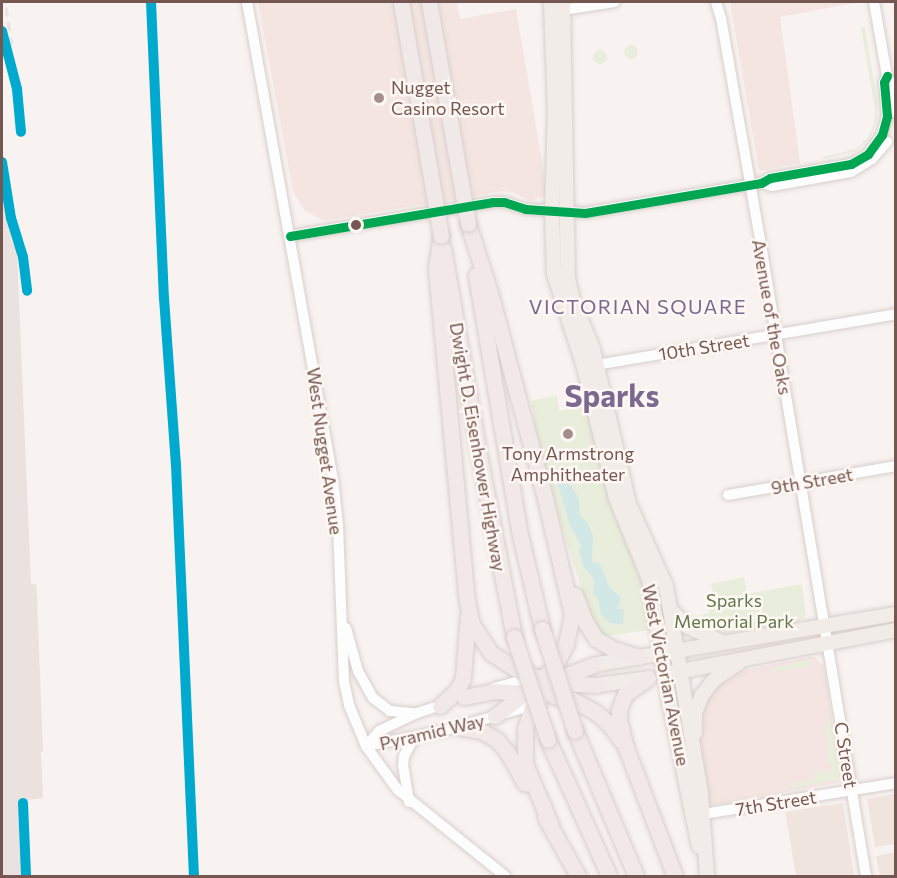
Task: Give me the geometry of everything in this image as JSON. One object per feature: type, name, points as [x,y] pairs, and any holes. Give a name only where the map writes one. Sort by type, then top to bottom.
[{"type":"highway","name":"Dwight D. Eisenhower Highway","points":[[401,2],[484,486],[514,637],[548,740],[609,876]]},
{"type":"highway","name":"Dwight D. Eisenhower Highway","points":[[429,2],[520,535],[542,629],[575,731],[636,876]]},
{"type":"highway","points":[[468,224],[489,289],[572,607],[570,630],[562,653],[540,686],[525,729],[524,756],[551,825]]},
{"type":"highway","points":[[440,706],[458,689],[463,678],[468,612],[436,269],[441,236]]},
{"type":"highway","points":[[562,564],[586,623],[596,639],[613,649],[639,657]]},
{"type":"highway","points":[[468,612],[483,645],[511,668],[540,686],[584,705],[603,717],[626,748]]},
{"type":"highway","points":[[495,716],[540,686],[593,664]]},
{"type":"highway","points":[[648,678],[631,688],[620,703],[619,720],[626,748],[675,876]]},
{"type":"highway","points":[[464,697],[540,686],[597,685]]},
{"type":"highway","points":[[459,726],[481,731],[503,746],[551,825],[578,876]]},
{"type":"main road","name":"West Victorian Avenue","points":[[557,6],[552,210],[557,288],[590,366],[616,498],[649,579],[665,675],[697,815]]},
{"type":"main road","name":"West Victorian Avenue","points":[[557,6],[568,279],[626,494],[640,532],[662,576],[670,608],[698,775],[696,838],[704,856],[707,876]]},
{"type":"main road","points":[[670,608],[688,627],[723,643]]},
{"type":"main road","points":[[597,685],[665,675],[748,657],[896,614]]},
{"type":"main road","points":[[593,664],[723,643],[896,630]]},
{"type":"main road","points":[[698,775],[694,724],[698,704],[715,680],[748,657]]},
{"type":"street","name":"West Nugget Avenue","points":[[247,2],[337,504],[344,681],[349,705],[366,746],[385,775],[409,802],[505,876]]},
{"type":"street","points":[[557,6],[614,2]]},
{"type":"street","name":"Avenue of the Oaks","points":[[716,2],[721,18],[776,335],[825,634]]},
{"type":"street","points":[[290,236],[492,202],[504,202],[516,208],[585,213],[761,183],[770,178],[851,164],[868,154],[878,143],[886,125],[884,82],[887,76],[874,2]]},
{"type":"street","name":"10th Street","points":[[590,366],[896,314]]},
{"type":"street","name":"9th Street","points":[[728,495],[896,466]]},
{"type":"street","points":[[341,604],[352,655],[369,692],[385,709],[400,714],[417,713]]},
{"type":"street","name":"C Street","points":[[825,634],[866,876]]},
{"type":"street","points":[[561,697],[597,685]]},
{"type":"street","name":"Pyramid Way","points":[[366,746],[379,732],[417,713],[464,697]]},
{"type":"street","name":"Pyramid Way","points":[[366,746],[414,738],[495,716]]},
{"type":"street","points":[[409,802],[403,761],[414,738]]},
{"type":"street","name":"7th Street","points":[[697,815],[896,783]]},
{"type":"shaded area","name":"Nugget Casino Resort","points":[[258,2],[457,2],[460,19],[516,9],[547,191],[544,196],[530,201],[515,193],[504,191],[329,220],[323,220],[305,211],[293,192]]},
{"type":"shaded area","points":[[730,2],[860,2],[780,17],[800,163],[759,171]]},
{"type":"shaded area","points":[[2,179],[11,239],[17,250],[31,584],[36,584],[37,597],[43,752],[41,752],[43,798],[20,801],[23,876],[2,876]]},
{"type":"shaded area","points":[[557,481],[571,485],[579,499],[580,516],[588,523],[593,536],[592,561],[600,564],[610,588],[621,597],[618,609],[624,610],[623,625],[610,623],[601,615],[598,599],[593,594],[594,579],[584,568],[579,550],[581,545],[570,526]]},
{"type":"shaded area","points":[[815,657],[824,667],[842,782],[708,806],[702,777],[699,733],[701,709],[713,688],[737,672]]},
{"type":"shaded area","points":[[895,794],[895,844],[875,847],[867,799]]},
{"type":"shaded area","points":[[843,803],[854,876],[796,876],[785,812]]},
{"type":"shaded area","points":[[895,852],[895,876],[880,876],[876,856]]},
{"type":"green space","points":[[861,27],[865,27],[877,101],[877,121],[869,139],[856,151],[824,159],[823,157],[856,149],[868,138],[874,124],[875,109]]},
{"type":"green space","points":[[631,45],[636,47],[638,52],[636,57],[631,59],[626,57],[624,52],[626,47]]},
{"type":"green space","points":[[600,50],[605,52],[607,57],[605,62],[600,64],[595,62],[593,57],[595,52]]},
{"type":"green space","points":[[577,380],[582,380],[615,505],[615,517],[631,547],[630,552],[641,576],[645,579],[651,630],[605,636],[591,619],[541,460],[531,401],[557,395],[559,411],[581,407]]},
{"type":"green space","name":"Sparks Memorial Park","points":[[744,577],[747,594],[802,584],[806,615],[797,622],[739,632],[718,634],[697,628],[695,616],[710,613],[709,604],[715,602],[711,584]]},
{"type":"green space","points":[[806,660],[814,662],[809,667],[770,670]]},
{"type":"green space","points":[[830,718],[840,779],[792,788],[791,783],[815,780],[815,771],[831,772],[832,764],[826,763],[829,753],[825,725]]},
{"type":"railway","points":[[6,7],[12,45]]},
{"type":"railway","points":[[2,31],[17,89],[21,132]]},
{"type":"railway","points":[[2,162],[11,218],[23,257],[27,291]]},
{"type":"railway","points":[[23,803],[26,876]]},
{"type":"transit line","points":[[151,2],[164,298],[176,465],[194,876]]},
{"type":"transit line","points":[[2,31],[17,89],[21,132]]},
{"type":"transit line","points":[[290,236],[493,202],[504,202],[525,209],[585,213],[761,183],[770,178],[851,164],[868,154],[882,135],[887,116],[884,82],[887,76]]},
{"type":"transit line","points":[[2,162],[11,218],[23,257],[27,291]]},
{"type":"transit line","points":[[23,803],[26,876]]},
{"type":"place","name":"Nugget Casino Resort","points":[[379,98]]},
{"type":"place","name":"Tony Armstrong Amphitheater","points":[[568,434]]},
{"type":"district","name":"VICTORIAN SQUARE","points":[[638,306]]},
{"type":"district","name":"Sparks","points":[[612,395]]}]
